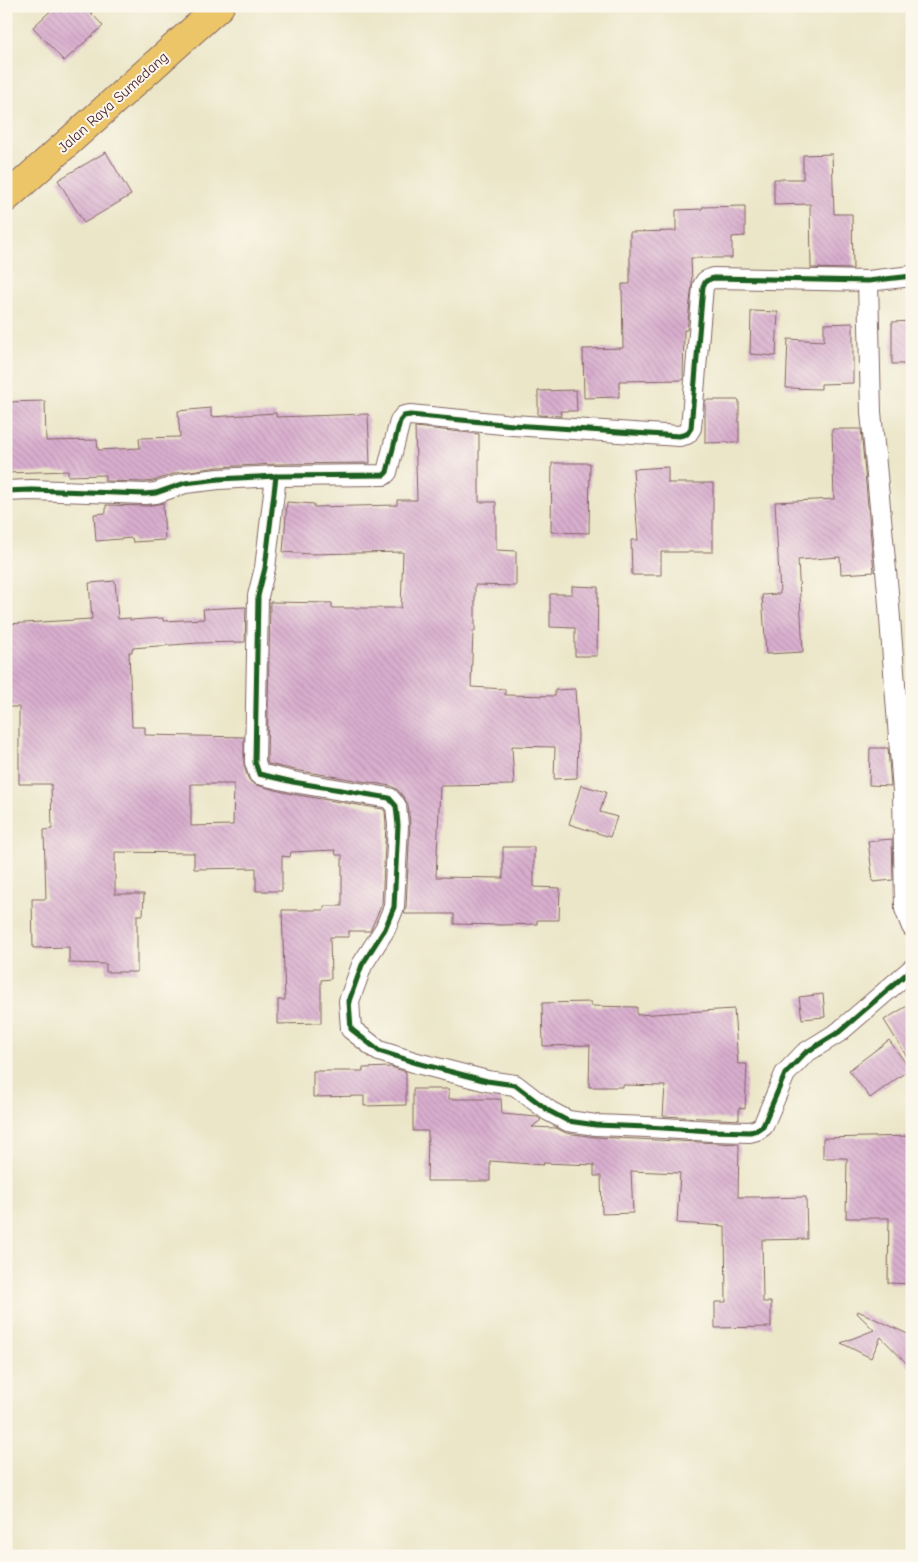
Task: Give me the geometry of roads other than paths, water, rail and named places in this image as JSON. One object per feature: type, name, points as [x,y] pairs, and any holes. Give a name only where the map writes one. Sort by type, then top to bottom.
[{"type":"highway","name":"Jalan Raya Sumedang","points":[[6,198],[220,6]]},
{"type":"street","points":[[6,491],[40,490],[145,494],[156,493],[184,483],[219,479],[276,476],[384,475],[387,472],[400,421],[404,416],[410,415],[513,426],[679,436],[687,434],[691,428],[703,286],[706,281],[713,278],[868,281],[912,276]]},
{"type":"street","points":[[868,281],[871,412],[888,592],[903,791],[905,909],[912,928]]},
{"type":"street","points":[[276,476],[265,568],[258,596],[256,621],[255,762],[259,774],[292,782],[389,798],[396,806],[398,825],[394,907],[385,929],[362,965],[349,1001],[351,1029],[362,1038],[379,1051],[417,1064],[515,1086],[549,1111],[568,1121],[596,1125],[712,1132],[750,1132],[763,1126],[785,1074],[805,1053],[839,1032],[912,969]]}]
